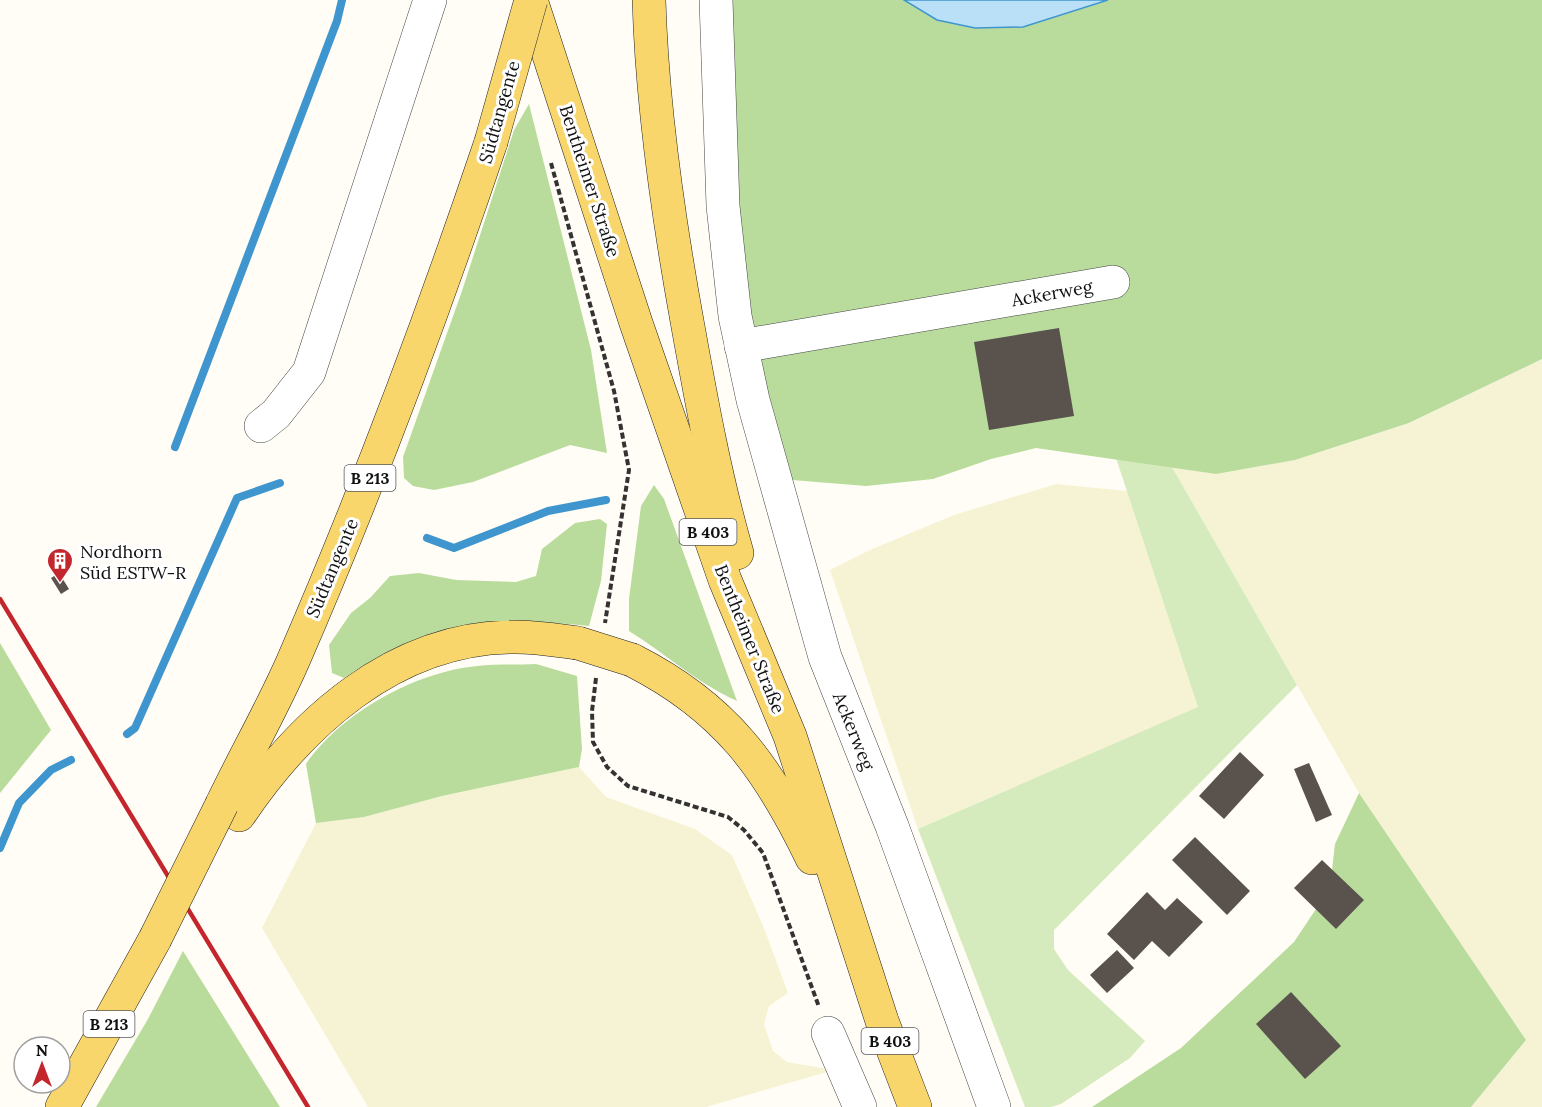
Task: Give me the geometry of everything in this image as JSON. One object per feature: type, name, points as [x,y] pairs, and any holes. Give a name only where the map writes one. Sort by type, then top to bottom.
[{"type":"main road","name":"Südtangente","points":[[231,809],[374,468],[439,297],[492,142],[531,0]]},
{"type":"main road","name":"Bentheimer Straße","points":[[531,0],[636,323],[724,580],[790,736],[882,1021],[915,1107]]},
{"type":"main road","points":[[648,0],[660,134],[673,242],[698,383],[726,512],[790,736]]},
{"type":"main road","points":[[231,809],[262,782],[313,726],[345,696],[386,670],[426,653],[508,637],[578,643],[632,660],[666,677],[719,718],[755,758],[786,804],[868,973]]},
{"type":"main road","name":"B 213","points":[[62,1107],[155,939],[231,809]]},
{"type":"street","points":[[261,426],[276,414],[309,372],[430,0]]},
{"type":"street","name":"Ackerweg","points":[[716,0],[723,206],[735,316],[753,400],[825,657],[892,826],[994,1107]]},
{"type":"street","name":"Ackerweg","points":[[741,346],[1113,282]]},
{"type":"street","points":[[828,1033],[860,1107]]},
{"type":"path","points":[[548,153],[614,392],[629,470],[605,625]]},
{"type":"path","points":[[597,671],[592,711],[593,741],[607,767],[628,786],[728,817],[744,830],[763,853],[828,1033]]},
{"type":"shaded area","points":[[1542,359],[1542,1107],[1471,1107],[1526,1040],[1359,793],[1172,467],[1216,474],[1295,460],[1410,423]]},
{"type":"shaded area","points":[[1056,484],[1127,491],[1199,707],[918,829],[830,570],[870,550],[954,515]]},
{"type":"shaded area","points":[[579,767],[606,797],[695,829],[732,855],[764,928],[788,993],[769,1006],[764,1024],[773,1051],[787,1062],[834,1070],[706,1107],[368,1107],[262,928],[316,823],[364,817],[442,796]]},
{"type":"green space","points":[[728,0],[904,0],[937,20],[1023,27],[1109,0],[1542,0],[1542,359],[1409,423],[1295,460],[1216,474],[1036,448],[991,459],[933,479],[866,486],[792,480],[770,415],[759,364],[744,261]]},
{"type":"green space","points":[[529,104],[591,350],[607,453],[570,445],[473,482],[434,490],[413,486],[404,478],[403,457],[462,291],[514,130]]},
{"type":"green space","points":[[1116,458],[1172,467],[1297,685],[1054,930],[1054,949],[1068,970],[1145,1041],[1130,1058],[1061,1104],[1051,1107],[1025,1107],[918,829],[1198,707]]},
{"type":"green space","points":[[654,485],[664,499],[737,701],[695,677],[629,631],[629,599],[641,506]]},
{"type":"green space","points":[[600,519],[607,524],[601,581],[589,626],[523,623],[492,624],[461,629],[431,636],[402,647],[373,660],[344,678],[332,673],[329,645],[351,613],[370,598],[390,576],[419,573],[456,580],[516,582],[536,576],[542,549],[575,523]]},
{"type":"green space","points":[[0,643],[51,730],[0,793]]},
{"type":"green space","points":[[536,664],[577,676],[582,749],[579,767],[442,796],[364,817],[316,823],[306,764],[321,745],[359,712],[405,686],[453,670],[484,665]]},
{"type":"green space","points":[[1359,793],[1526,1040],[1471,1107],[1092,1107],[1181,1048],[1294,942],[1330,888],[1335,844]]},
{"type":"green space","points":[[183,951],[280,1107],[96,1107],[148,1019]]},
{"type":"water","points":[[904,0],[1108,0],[1023,27],[975,28],[937,20]]},
{"type":"building","points":[[1059,328],[1074,416],[989,430],[974,342]]},
{"type":"building","name":"Nordhorn Süd ESTW-R","points":[[59,573],[69,589],[61,594],[51,578]]},
{"type":"building","points":[[1240,752],[1264,775],[1224,819],[1199,796]]},
{"type":"building","points":[[1309,763],[1332,815],[1316,822],[1294,769]]},
{"type":"building","points":[[1195,837],[1250,891],[1227,915],[1172,860]]},
{"type":"building","points":[[1322,860],[1364,900],[1336,929],[1294,888]]},
{"type":"building","points":[[1147,892],[1165,910],[1177,898],[1203,922],[1169,957],[1152,941],[1134,960],[1107,934]]},
{"type":"building","points":[[1117,950],[1134,968],[1107,993],[1090,975]]},
{"type":"building","points":[[1291,992],[1341,1046],[1305,1079],[1256,1024]]},
{"type":"waterway","points":[[175,447],[337,21],[342,0]]},
{"type":"waterway","points":[[127,734],[135,728],[237,498],[280,483]]},
{"type":"waterway","points":[[427,538],[454,548],[548,511],[606,500]]},
{"type":"waterway","points":[[0,848],[19,803],[51,770],[71,760]]},
{"type":"railway","points":[[0,599],[308,1107]]},
{"type":"place","name":"Nordhorn Süd ESTW-R","points":[[60,584]]}]
